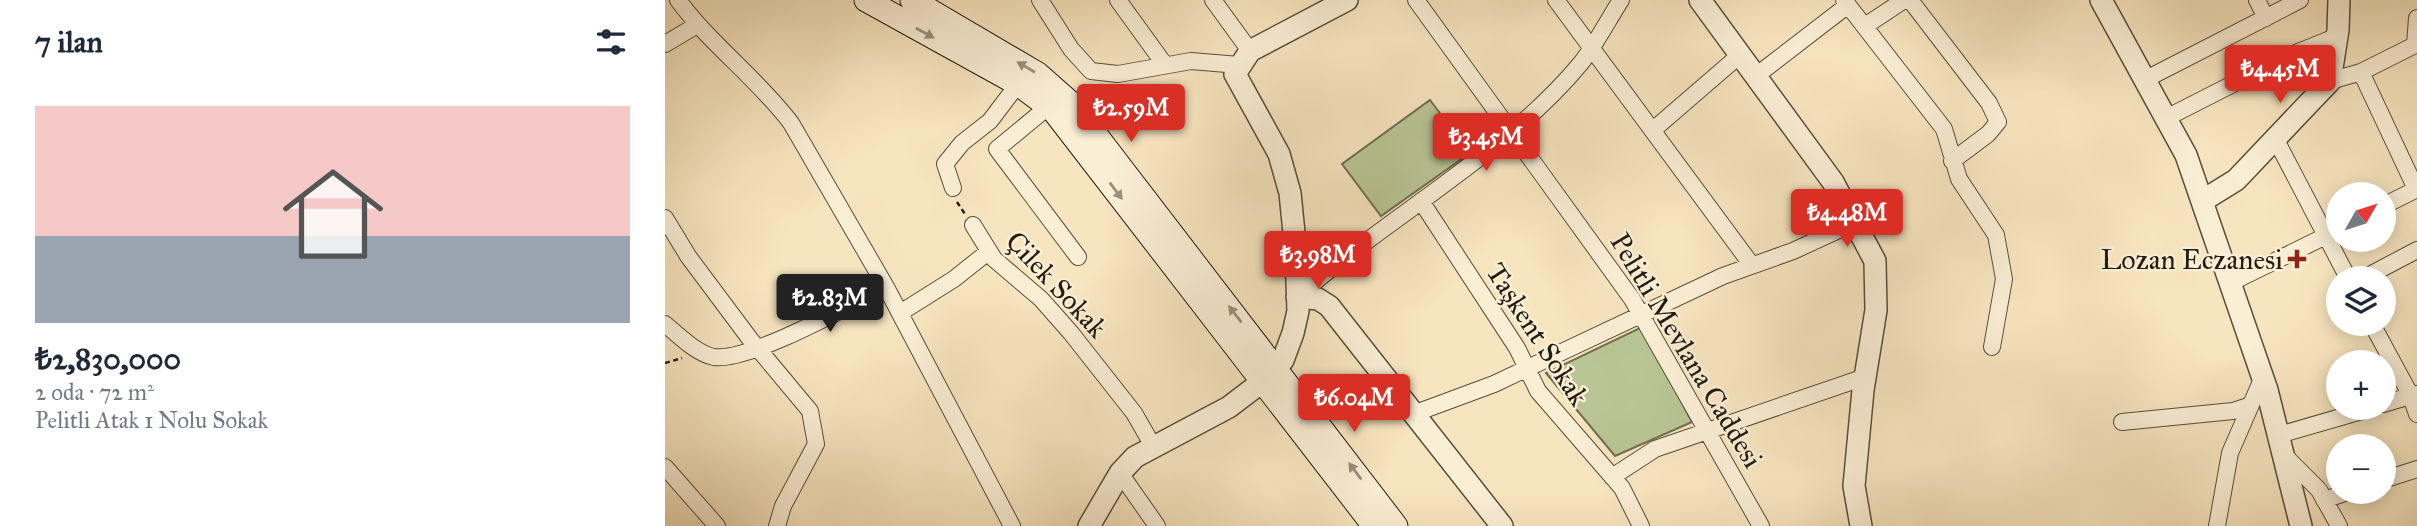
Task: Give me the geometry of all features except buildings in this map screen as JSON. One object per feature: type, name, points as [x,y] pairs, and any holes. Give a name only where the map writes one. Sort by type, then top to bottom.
[{"type":"main road","points":[[866,0],[1018,84],[1049,106],[1396,526]]},
{"type":"main road","points":[[912,0],[1038,74],[1073,105],[1269,375],[1374,526]]},
{"type":"street","points":[[678,0],[697,25],[776,104],[791,123],[886,287],[1012,526]]},
{"type":"street","points":[[1118,0],[1165,65]]},
{"type":"street","points":[[1213,0],[1245,58]]},
{"type":"street","points":[[1049,4],[1071,49],[1091,71],[1118,74],[1191,61],[1245,58],[1347,0]]},
{"type":"street","name":"Pelitli Mevlana Caddesi","points":[[1416,0],[1641,315],[1761,526]]},
{"type":"street","points":[[1556,0],[1751,264]]},
{"type":"street","points":[[1297,297],[1356,247],[1421,201],[1510,130],[1566,79],[1591,47],[1621,0]]},
{"type":"street","points":[[1700,0],[1833,182],[1875,261],[1876,310],[1865,377],[1854,486],[1861,526]]},
{"type":"street","points":[[1865,26],[1907,0],[1989,103],[1997,122],[1988,134],[1952,161]]},
{"type":"street","points":[[2101,0],[2168,117],[2186,155],[2263,377],[2301,526]]},
{"type":"street","points":[[2257,0],[2266,18]]},
{"type":"street","points":[[2146,79],[2300,0]]},
{"type":"street","points":[[2330,81],[2338,36],[2339,0]]},
{"type":"street","points":[[1757,75],[1847,2],[1944,129],[1959,179],[1996,235],[2004,265],[2004,279],[1992,347]]},
{"type":"street","points":[[2202,201],[2236,180],[2330,81],[2361,72],[2416,44],[2417,18]]},
{"type":"street","points":[[665,44],[697,25]]},
{"type":"street","points":[[2168,117],[2286,57],[2338,36]]},
{"type":"street","points":[[1653,130],[1741,54]]},
{"type":"street","points":[[1089,526],[1120,473],[1135,457],[1153,446],[1170,441],[1229,407],[1269,375],[1293,333],[1297,297],[1294,229],[1284,166],[1235,74],[1245,58]]},
{"type":"street","points":[[2361,72],[2416,189],[2396,199]]},
{"type":"street","points":[[953,188],[945,164],[961,143],[989,121],[1018,84]]},
{"type":"street","name":"Çilek Sokak","points":[[1049,106],[996,149],[1079,257]]},
{"type":"street","points":[[2275,138],[2326,223]]},
{"type":"street","name":"Taşkent Sokak","points":[[1421,201],[1517,348],[1538,391],[1612,477],[1641,526]]},
{"type":"street","points":[[665,218],[688,256],[758,349],[810,411],[816,444],[796,479],[777,526]]},
{"type":"street","points":[[1412,414],[1526,368],[1751,264],[1793,251],[1856,222]]},
{"type":"street","name":"Çilek Sokak","points":[[973,225],[988,252],[1041,299],[1071,333],[1134,413],[1153,446]]},
{"type":"street","points":[[2230,283],[2326,236]]},
{"type":"street","points":[[2387,266],[2417,250]]},
{"type":"street","points":[[900,313],[954,279],[988,252]]},
{"type":"street","points":[[665,324],[710,356],[728,357],[758,349],[886,287]]},
{"type":"street","points":[[1297,297],[1318,299],[1329,306],[1501,526]]},
{"type":"street","points":[[2379,336],[2414,395],[2417,414]]},
{"type":"street","points":[[1612,477],[1655,449],[1865,377]]},
{"type":"street","points":[[2217,526],[2230,453],[2248,406],[2263,377]]},
{"type":"street","points":[[2396,400],[2414,395]]},
{"type":"street","points":[[2122,422],[2233,411],[2248,406]]},
{"type":"street","points":[[2281,445],[2342,420]]},
{"type":"street","points":[[2281,445],[2325,500],[2339,526]]},
{"type":"street","points":[[665,467],[717,526]]},
{"type":"street","points":[[2396,476],[2417,469]]},
{"type":"street","points":[[1120,473],[1157,526]]},
{"type":"path","name":"Çilek Sokak","points":[[953,188],[973,225]]},
{"type":"green space","points":[[1430,100],[1470,153],[1381,216],[1342,164]]},
{"type":"green space","points":[[1642,327],[1692,422],[1615,456],[1546,373]]},
{"type":"place","name":"Lozan Eczanesi","points":[[2297,259]]}]
